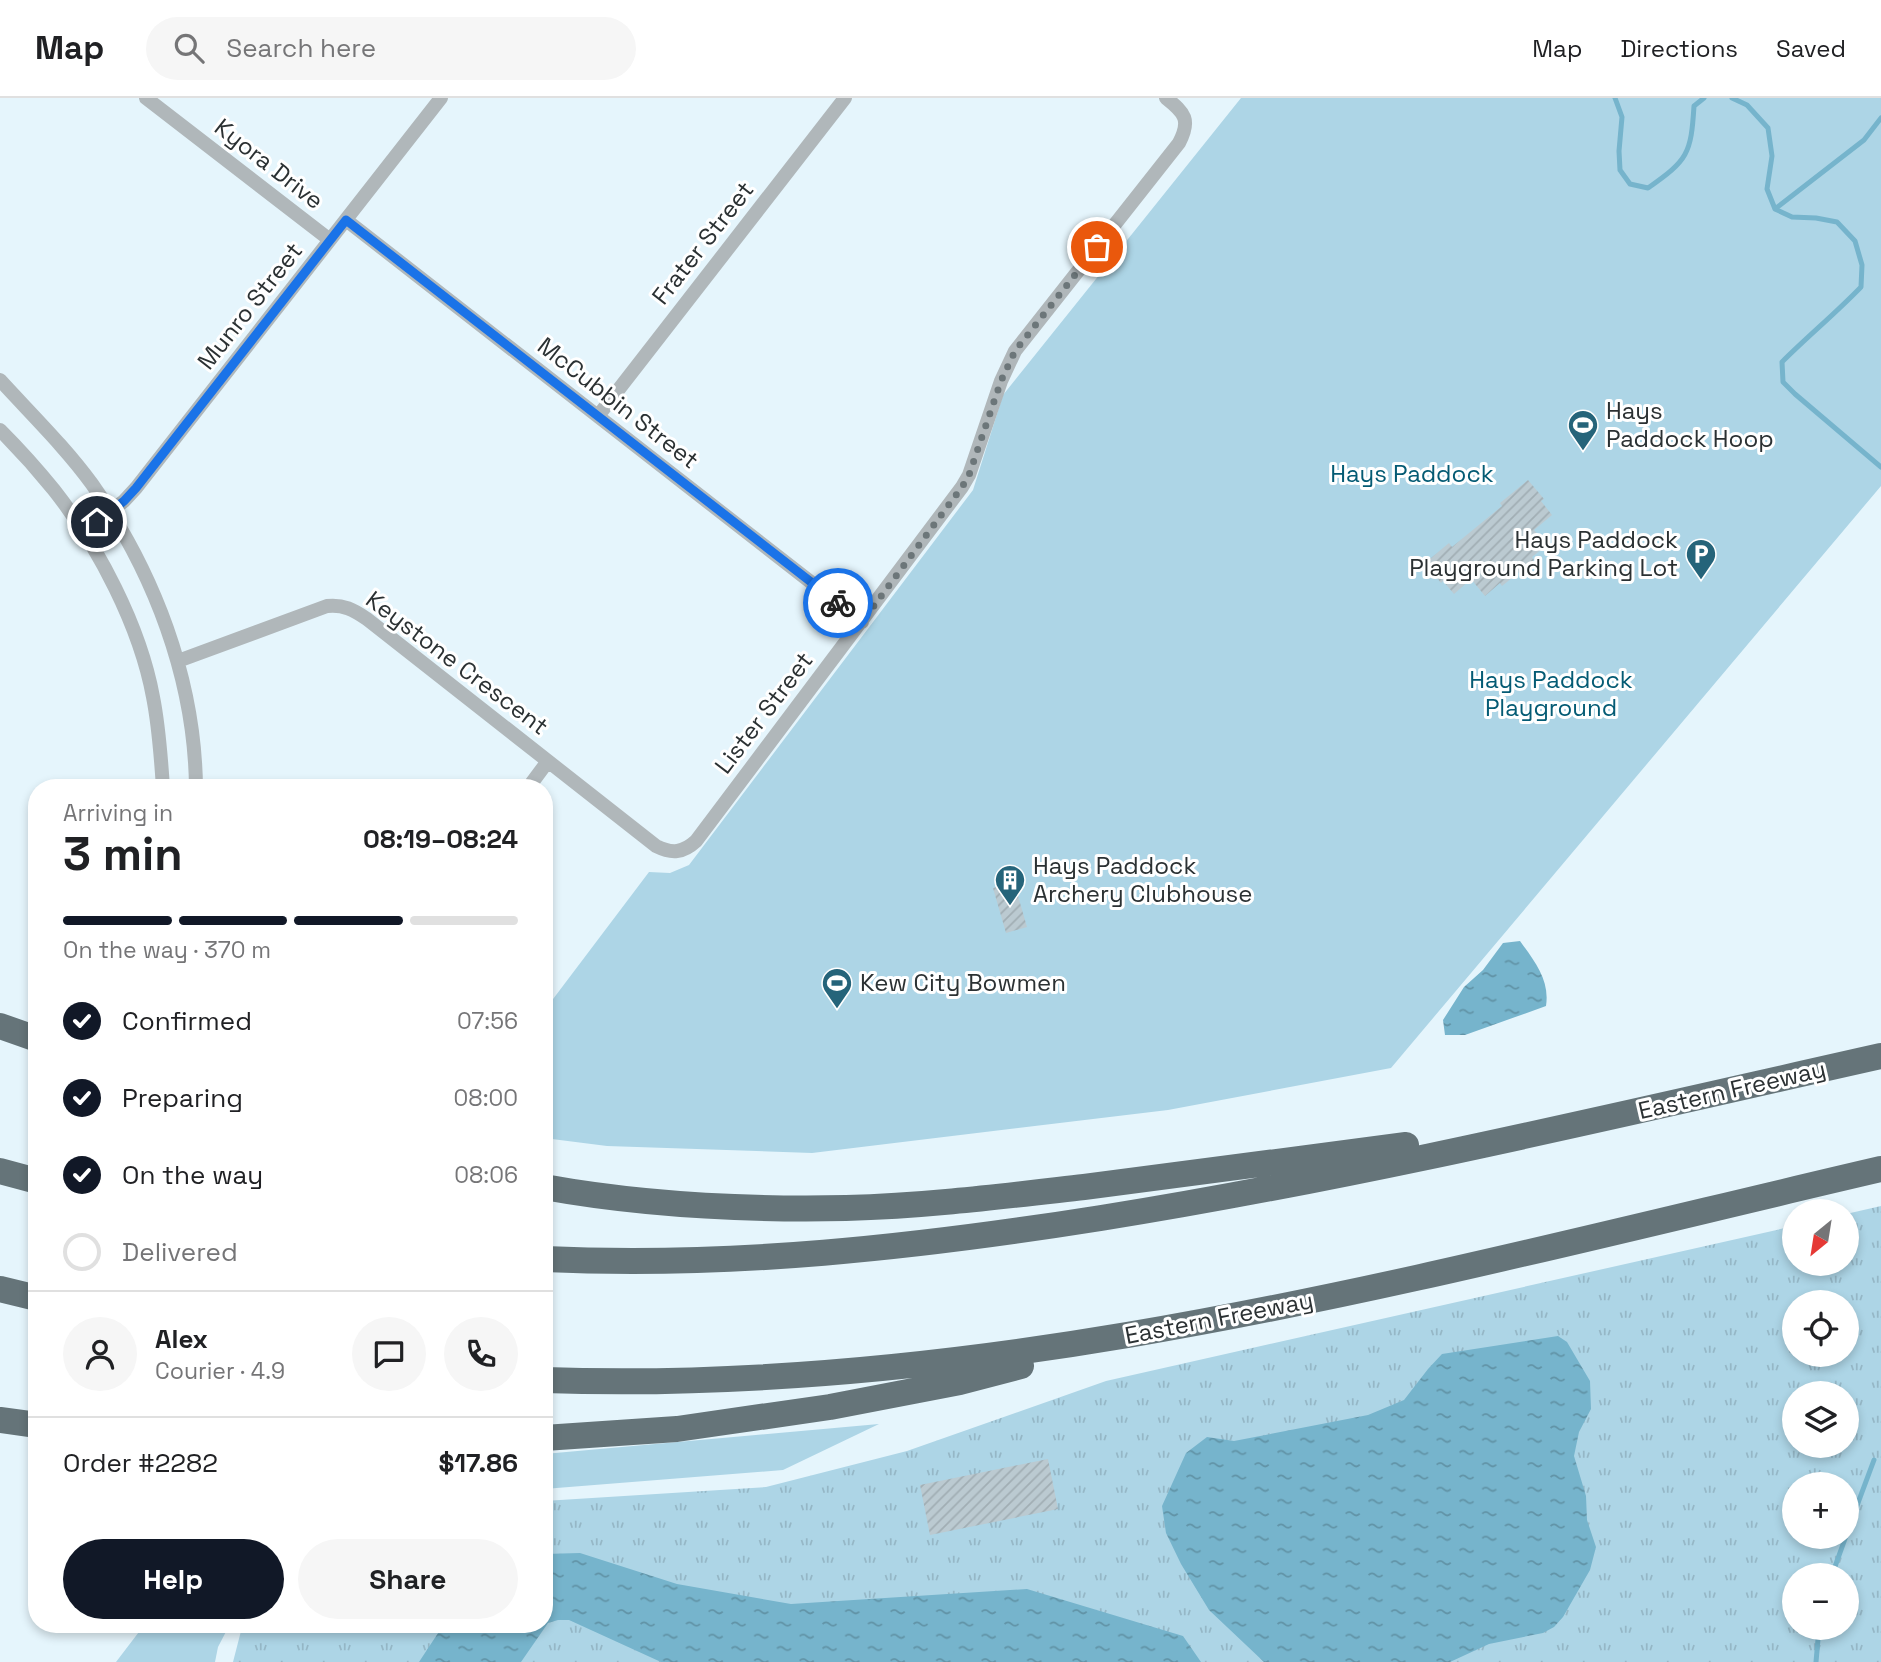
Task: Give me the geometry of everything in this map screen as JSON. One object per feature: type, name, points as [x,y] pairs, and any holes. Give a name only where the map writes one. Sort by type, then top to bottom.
[{"type":"highway","points":[[0,1026],[28,1036]]},
{"type":"highway","name":"Eastern Freeway","points":[[553,1259],[679,1260],[807,1253],[909,1245],[1016,1231],[1255,1192],[1608,1118],[1881,1056]]},
{"type":"highway","points":[[553,1188],[638,1200],[721,1206],[848,1208],[936,1202],[1161,1178],[1608,1118]]},
{"type":"highway","name":"Eastern Freeway","points":[[553,1380],[688,1380],[802,1375],[1036,1350],[1155,1331],[1381,1287],[1881,1170]]},
{"type":"highway","points":[[0,1171],[28,1179]]},
{"type":"highway","points":[[0,1289],[28,1296]]},
{"type":"highway","points":[[553,1437],[677,1429],[830,1407],[960,1382],[1155,1331]]},
{"type":"highway","points":[[0,1420],[28,1424]]},
{"type":"street","name":"Kyora Drive","points":[[146,98],[330,240]]},
{"type":"street","name":"Munro Street","points":[[85,532],[136,488],[441,98]]},
{"type":"street","name":"Frater Street","points":[[598,416],[845,98]]},
{"type":"street","name":"Lister Street","points":[[696,842],[962,487],[969,475],[1001,381],[1015,351],[1179,143],[1185,131],[1184,116],[1178,107],[1166,98]]},
{"type":"street","name":"McCubbin Street","points":[[346,220],[862,622]]},
{"type":"street","points":[[0,380],[92,484],[135,554],[156,598],[178,661],[191,724],[195,779]]},
{"type":"street","points":[[0,430],[39,471],[85,532],[128,617],[144,660],[153,696],[162,779]]},
{"type":"street","name":"Keystone Crescent","points":[[178,661],[327,606],[346,607],[367,620],[656,846],[671,852],[681,852],[696,842]]},
{"type":"street","name":"Keystone Crescent","points":[[535,779],[548,761]]},
{"type":"green space","name":"Hays Paddock","points":[[1241,98],[1881,98],[1881,486],[1391,1068],[1168,1110],[812,1153],[607,1146],[553,1139],[553,999],[649,872],[670,873],[689,865],[973,490],[1003,395]]},
{"type":"green space","points":[[1881,1206],[1881,1662],[233,1662],[240,1633],[553,1633],[553,1500],[766,1487],[907,1451],[1106,1381],[1782,1229],[1782,1276],[1859,1276],[1859,1211]]},
{"type":"green space","points":[[879,1424],[783,1470],[553,1488],[553,1453]]},
{"type":"green space","points":[[138,1633],[225,1633],[218,1647],[215,1662],[116,1662]]},
{"type":"water","points":[[1520,941],[1543,980],[1546,1006],[1465,1035],[1445,1035],[1443,1020],[1464,987],[1483,970],[1503,943]]},
{"type":"water","points":[[1558,1336],[1567,1342],[1590,1381],[1591,1409],[1579,1432],[1574,1456],[1586,1496],[1587,1520],[1596,1547],[1590,1570],[1563,1617],[1554,1627],[1543,1633],[1489,1644],[1450,1662],[1264,1662],[1209,1610],[1166,1533],[1162,1506],[1186,1453],[1207,1437],[1234,1441],[1368,1415],[1404,1400],[1442,1354]]},
{"type":"water","points":[[580,1553],[677,1584],[791,1604],[1027,1589],[1183,1636],[1201,1662],[661,1662],[569,1620],[553,1622],[553,1554]]},
{"type":"water","points":[[438,1633],[541,1633],[521,1662],[419,1662]]},
{"type":"building","points":[[1528,480],[1544,499],[1541,501],[1552,515],[1534,530],[1547,545],[1532,557],[1534,560],[1485,596],[1471,579],[1454,594],[1425,563],[1449,543],[1452,547],[1502,506],[1500,503]]},
{"type":"building","name":"Hays Paddock Archery Clubhouse","points":[[1014,882],[1027,927],[1006,933],[993,888]]},
{"type":"building","points":[[1048,1459],[1058,1509],[930,1535],[920,1485]]},
{"type":"waterway","points":[[1615,98],[1622,117],[1620,170],[1630,184],[1648,188],[1672,170],[1685,154],[1689,146],[1694,106],[1704,98]]},
{"type":"waterway","points":[[1732,98],[1747,105],[1768,128],[1772,156],[1767,189],[1775,209],[1792,217],[1837,222],[1855,241],[1862,265],[1861,287],[1782,362],[1783,382],[1881,467]]},
{"type":"waterway","points":[[1775,209],[1864,140],[1881,118]]},
{"type":"waterway","points":[[1859,1500],[1874,1460]]},
{"type":"waterway","points":[[1836,1563],[1841,1549]]},
{"type":"waterway","points":[[1816,1662],[1818,1640]]},
{"type":"way so far","points":[[838,603],[862,622],[953,502],[969,475],[1001,381],[1015,351],[1097,247]]},
{"type":"place","name":"Hays Paddock Hoop","points":[[1583,452]]},
{"type":"place","name":"Hays Paddock Playground Parking Lot","points":[[1701,581]]},
{"type":"place","name":"Hays Paddock Archery Clubhouse","points":[[1010,907]]},
{"type":"place","name":"Kew City Bowmen","points":[[837,1010]]},
{"type":"route","points":[[97,522],[136,488],[346,220],[838,603]]},
{"type":"park label","name":"Hays Paddock Playground","points":[[1551,694]]}]
